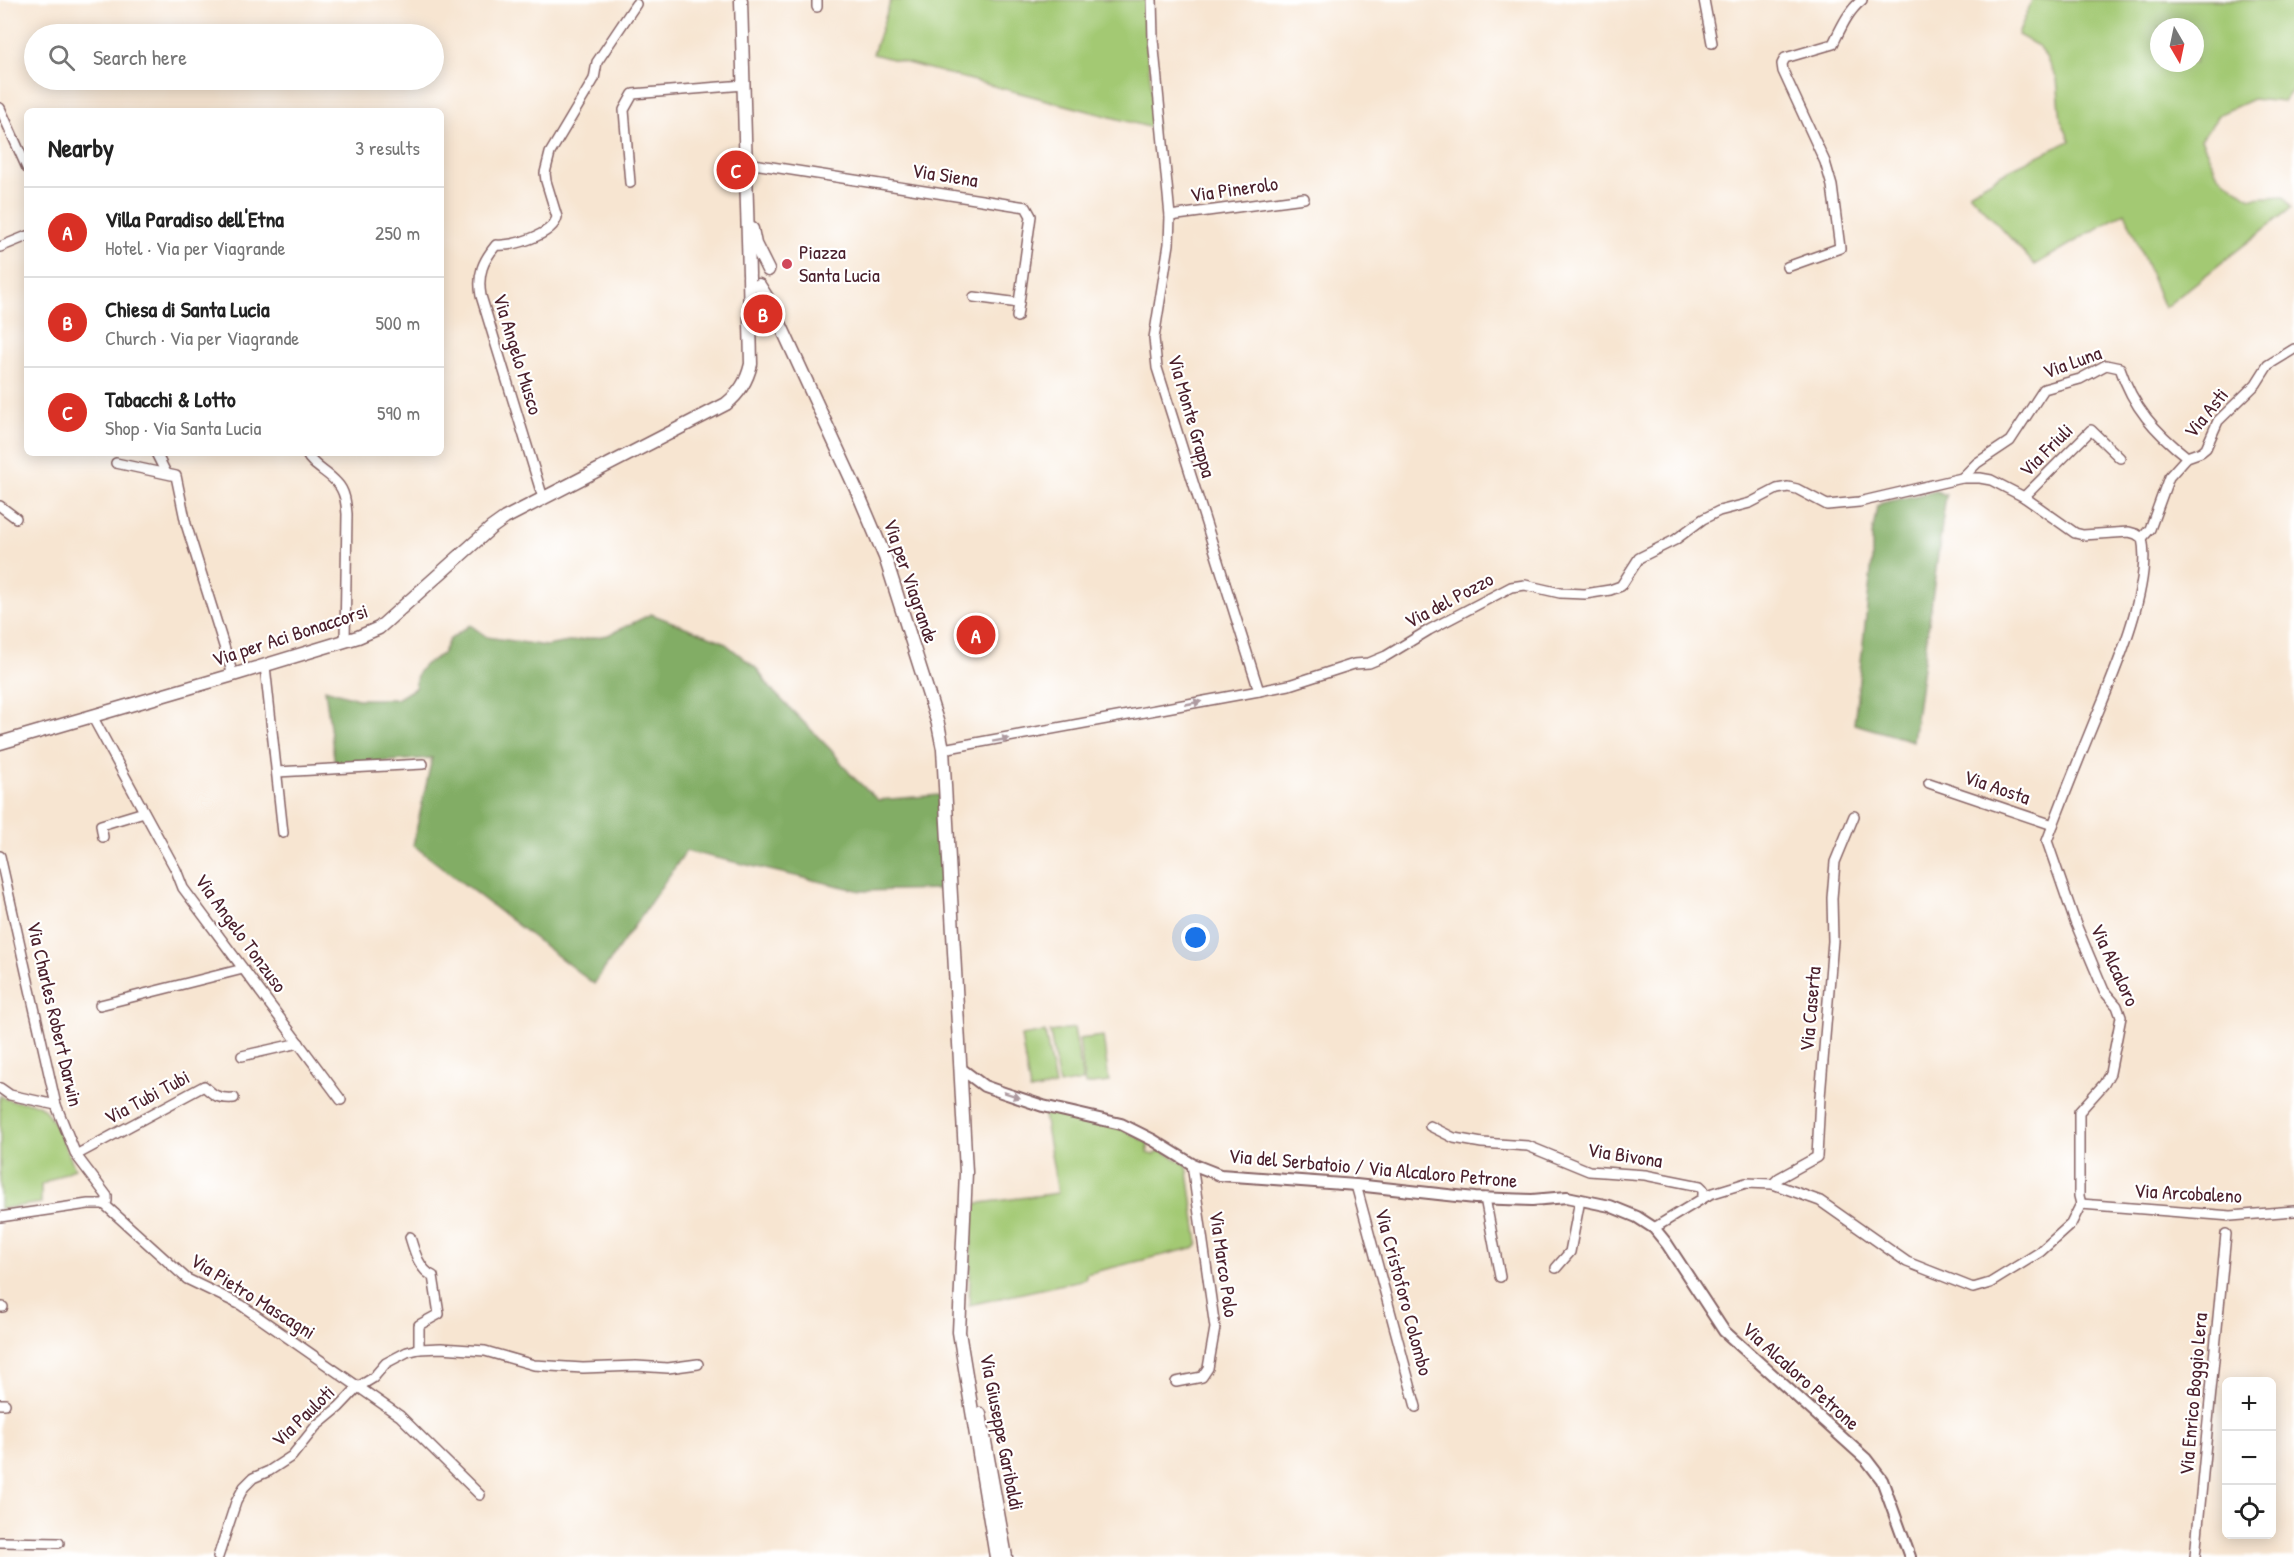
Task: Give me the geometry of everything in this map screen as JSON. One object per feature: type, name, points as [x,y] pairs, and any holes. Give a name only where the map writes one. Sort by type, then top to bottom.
[{"type":"main road","points":[[741,0],[747,207],[758,278]]},
{"type":"main road","name":"Via per Viagrande","points":[[747,207],[756,244],[758,278],[885,557],[938,724],[944,749],[960,1068]]},
{"type":"main road","name":"Via per Aci Bonaccorsi","points":[[0,742],[265,666],[379,628],[505,518],[726,404],[738,394],[748,376],[751,364],[750,308],[758,278]]},
{"type":"main road","name":"Via Giuseppe Garibaldi","points":[[960,1068],[966,1172],[959,1332],[996,1557]]},
{"type":"main road","name":"Via Giuseppe Garibaldi","points":[[959,1314],[1006,1557]]},
{"type":"street","name":"Via Monte Grappa","points":[[1152,0],[1152,39],[1170,216],[1169,244],[1154,338],[1157,368],[1259,691]]},
{"type":"street","points":[[1704,0],[1712,43]]},
{"type":"street","points":[[1787,267],[1840,248],[1835,202],[1825,162],[1783,71],[1782,63],[1785,58],[1833,44],[1843,23],[1862,0]]},
{"type":"street","name":"Via Angelo Musco","points":[[543,498],[481,296],[480,272],[484,259],[496,245],[519,243],[551,228],[556,222],[557,217],[545,173],[550,153],[594,79],[597,62],[636,4]]},
{"type":"street","points":[[630,183],[624,110],[633,94],[744,85]]},
{"type":"street","points":[[0,108],[24,161]]},
{"type":"street","name":"Via Siena","points":[[747,163],[1026,207],[1031,216],[1017,317]]},
{"type":"street","name":"Via Pinerolo","points":[[1170,216],[1304,198]]},
{"type":"street","points":[[0,247],[24,237]]},
{"type":"street","points":[[974,297],[1019,303]]},
{"type":"street","name":"Via Asti","points":[[2142,538],[2150,529],[2169,477],[2187,458],[2206,448],[2218,422],[2256,384],[2268,365],[2294,349]]},
{"type":"street","name":"Via Luna","points":[[1962,478],[1977,463],[2010,441],[2044,389],[2080,379],[2106,366],[2120,368],[2136,405],[2149,424],[2187,458]]},
{"type":"street","name":"Via Friuli","points":[[2024,497],[2091,430],[2120,458]]},
{"type":"street","points":[[158,456],[166,473]]},
{"type":"street","points":[[308,456],[310,461],[337,483],[345,500],[347,514],[345,641]]},
{"type":"street","points":[[116,463],[176,476],[186,524],[233,675]]},
{"type":"street","name":"Via del Pozzo","points":[[944,749],[1289,685],[1354,664],[1369,663],[1511,588],[1525,585],[1585,594],[1610,590],[1621,586],[1639,558],[1675,540],[1710,515],[1750,503],[1777,489],[1788,487],[1797,489],[1827,505],[1859,502],[1962,478],[1980,478],[1991,480],[2024,497],[2075,533],[2083,535],[2129,532],[2142,538]]},
{"type":"street","points":[[0,506],[16,518]]},
{"type":"street","name":"Via Alcaloro","points":[[2081,1204],[2079,1112],[2104,1084],[2110,1073],[2121,1017],[2117,1006],[2104,991],[2075,922],[2047,840],[2117,669],[2141,583],[2144,548],[2142,538]]},
{"type":"street","points":[[265,666],[283,833]]},
{"type":"street","name":"Via Angelo Tonzuso","points":[[92,716],[176,870],[183,888],[341,1100]]},
{"type":"street","points":[[276,772],[423,764]]},
{"type":"street","name":"Via Aosta","points":[[1929,783],[2053,825]]},
{"type":"street","points":[[103,837],[100,825],[144,812]]},
{"type":"street","name":"Via Caserta","points":[[1773,1184],[1779,1178],[1817,1156],[1833,941],[1832,898],[1835,862],[1854,816]]},
{"type":"street","name":"Via Charles Robert Darwin","points":[[0,856],[56,1105],[76,1155],[107,1196],[104,1204]]},
{"type":"street","points":[[100,1005],[243,969]]},
{"type":"street","points":[[242,1056],[299,1043]]},
{"type":"street","name":"Via del Serbatoio / Via Alcaloro Petrone","points":[[960,1068],[984,1086],[1004,1093],[1043,1106],[1121,1124],[1192,1164],[1221,1175],[1485,1198],[1532,1200],[1567,1197],[1610,1206],[1637,1217],[1654,1228]]},
{"type":"street","name":"Via Tubi Tubi","points":[[76,1155],[204,1086],[221,1099],[234,1098]]},
{"type":"street","points":[[0,1088],[9,1095],[56,1105]]},
{"type":"street","name":"Via Bivona","points":[[1430,1126],[1454,1138],[1482,1143],[1528,1146],[1589,1171],[1645,1175],[1700,1186],[1703,1189],[1703,1197]]},
{"type":"street","name":"Via Marco Polo","points":[[1176,1382],[1202,1377],[1208,1368],[1215,1328],[1192,1164]]},
{"type":"street","points":[[1654,1228],[1703,1197],[1732,1186],[1746,1183],[1773,1184],[1821,1201],[1907,1262],[1973,1288],[1980,1287],[2040,1252],[2071,1224],[2081,1204]]},
{"type":"street","name":"Via Cristoforo Colombo","points":[[1356,1185],[1416,1407]]},
{"type":"street","points":[[1485,1198],[1500,1277]]},
{"type":"street","points":[[1556,1268],[1570,1252],[1580,1200]]},
{"type":"street","points":[[0,1217],[104,1204]]},
{"type":"street","name":"Via Pietro Mascagni","points":[[104,1204],[187,1279],[241,1305],[400,1416],[480,1495]]},
{"type":"street","name":"Via Arcobaleno","points":[[2081,1204],[2231,1216],[2294,1211]]},
{"type":"street","name":"Via Alcaloro Petrone","points":[[1654,1228],[1724,1331],[1866,1459],[1882,1480],[1910,1557]]},
{"type":"street","name":"Via Enrico Boggio Lera","points":[[2195,1557],[2226,1234]]},
{"type":"street","points":[[410,1237],[419,1259],[428,1274],[433,1276],[439,1314],[419,1325],[419,1348],[484,1351],[547,1367],[668,1368],[698,1364]]},
{"type":"street","name":"Via Pauloti","points":[[218,1557],[236,1502],[244,1486],[253,1478],[292,1456],[316,1426],[386,1363],[419,1348]]},
{"type":"street","points":[[0,1542],[59,1543]]},
{"type":"green space","points":[[891,0],[1146,0],[1146,39],[1156,129],[873,54]]},
{"type":"green space","points":[[2032,0],[2294,0],[2294,88],[2283,102],[2253,99],[2220,114],[2201,139],[2218,175],[2250,198],[2284,196],[2291,208],[2164,308],[2125,212],[2035,265],[1969,193],[2009,170],[2070,141],[2061,120],[2057,79],[2040,47],[2018,35]]},
{"type":"green space","points":[[1936,491],[1946,495],[1913,741],[1854,724],[1872,562],[1872,535],[1877,506]]},
{"type":"green space","points":[[651,614],[722,641],[756,668],[771,689],[832,751],[852,776],[878,800],[939,795],[941,889],[861,891],[686,851],[594,984],[413,845],[432,758],[335,765],[325,689],[358,699],[397,699],[415,688],[417,674],[424,665],[442,654],[449,640],[470,625],[487,637],[546,646],[608,635]]},
{"type":"green space","points":[[1074,1028],[1083,1081],[1059,1085],[1050,1032]]},
{"type":"green space","points":[[1045,1032],[1055,1086],[1030,1091],[1021,1036]]},
{"type":"green space","points":[[1103,1036],[1109,1082],[1085,1085],[1079,1039]]},
{"type":"green space","points":[[0,1095],[9,1100],[36,1104],[42,1108],[54,1123],[75,1168],[41,1185],[41,1203],[0,1209]]},
{"type":"green space","points":[[1043,1110],[1119,1127],[1148,1143],[1148,1153],[1153,1155],[1161,1150],[1187,1165],[1198,1243],[1196,1247],[1086,1274],[1086,1279],[969,1305],[973,1204],[1058,1193]]},
{"type":"place","name":"Tabacchi & Lotto","points":[[736,170]]},
{"type":"place","name":"Piazza Santa Lucia","points":[[787,264]]},
{"type":"place","name":"Chiesa di Santa Lucia","points":[[763,314]]},
{"type":"place","name":"Villa Paradiso dell'Etna","points":[[976,635]]}]
